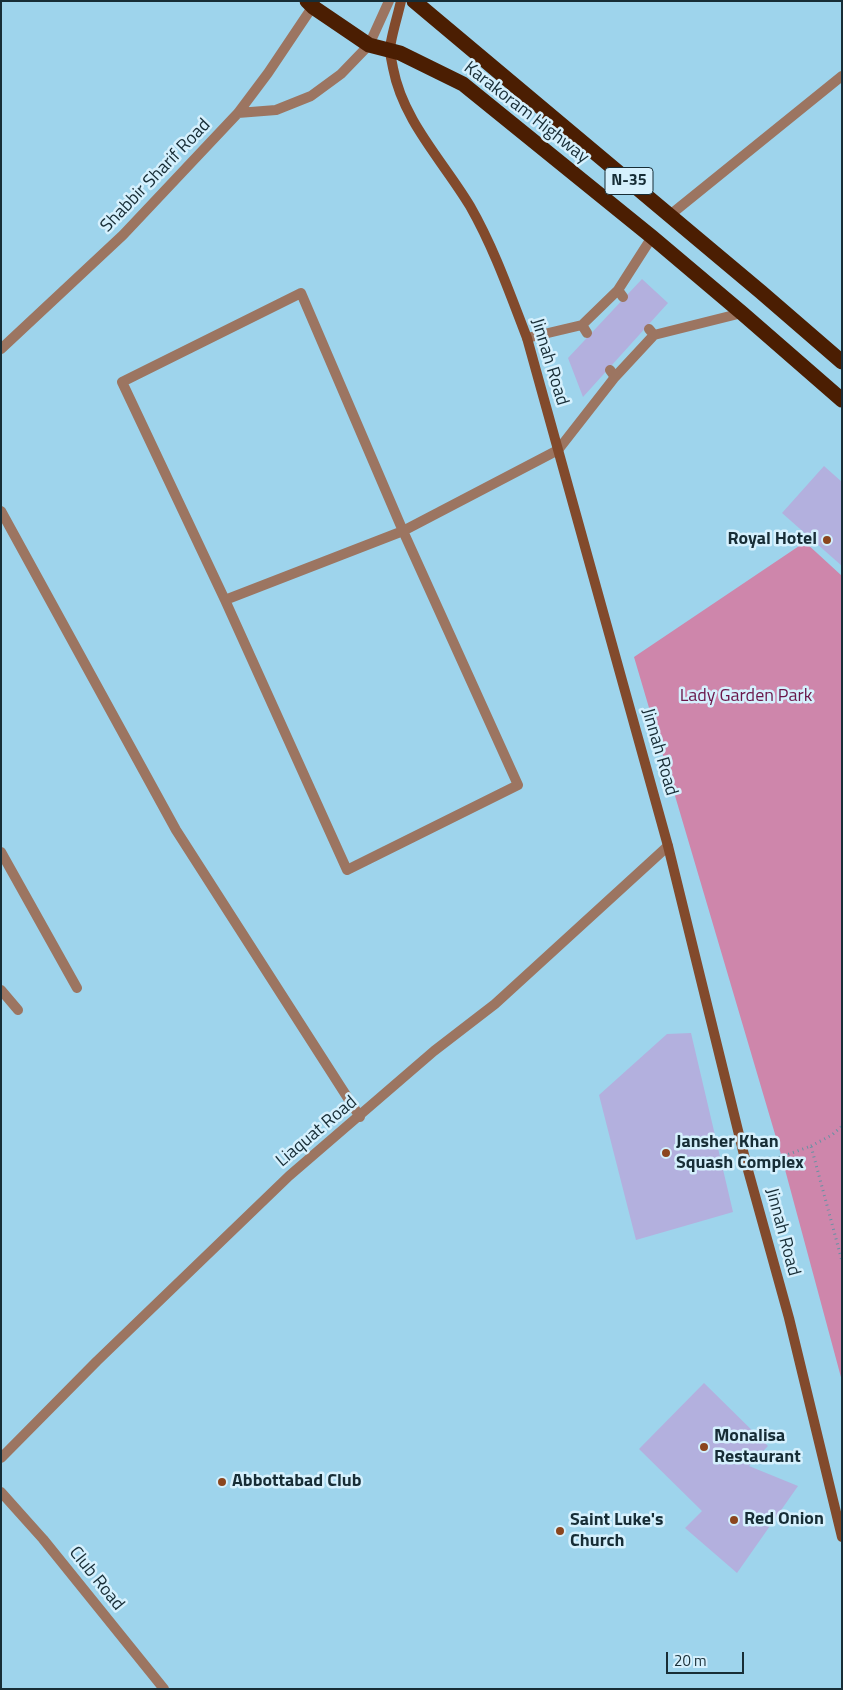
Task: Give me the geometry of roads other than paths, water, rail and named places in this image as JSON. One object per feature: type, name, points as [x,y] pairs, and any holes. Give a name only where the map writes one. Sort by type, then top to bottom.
[{"type":"highway","name":"Karakoram Highway","points":[[414,1],[842,362]]},
{"type":"highway","name":"Karakoram Highway","points":[[312,3],[369,45],[390,49],[463,84],[652,237],[842,400]]},
{"type":"main road","name":"Jinnah Road","points":[[401,1],[390,49],[395,80],[416,128],[470,206],[486,236],[527,338],[668,846],[746,1163],[789,1318],[842,1537]]},
{"type":"street","points":[[238,114],[276,110],[311,96],[341,74],[369,45],[389,1]]},
{"type":"street","name":"Shabbir Sharif Road","points":[[1,349],[123,235],[238,114],[268,73],[312,3]]},
{"type":"street","points":[[670,215],[842,76]]},
{"type":"street","points":[[527,338],[584,329],[620,293],[652,237]]},
{"type":"street","points":[[301,293],[403,531],[518,785],[347,870],[225,600],[122,382],[301,293]]},
{"type":"street","points":[[225,600],[403,531],[558,450],[612,373],[652,332],[742,313]]},
{"type":"street","points":[[1,511],[176,830],[360,1117]]},
{"type":"street","name":"Liaquat Road","points":[[1,1458],[97,1361],[290,1176],[434,1051],[495,1004],[668,846]]},
{"type":"street","points":[[1,852],[77,988]]},
{"type":"street","points":[[1,990],[18,1010]]},
{"type":"street","name":"Club Road","points":[[1,1492],[44,1540],[164,1689]]},
{"type":"place","name":"Royal Hotel","points":[[827,540]]},
{"type":"place","name":"Jansher Khan Squash Complex","points":[[666,1153]]},
{"type":"place","name":"Monalisa Restaurant","points":[[704,1447]]},
{"type":"place","name":"Abbottabad Club","points":[[222,1482]]},
{"type":"place","name":"Red Onion","points":[[734,1520]]},
{"type":"place","name":"Saint Luke's Church","points":[[560,1531]]},
{"type":"park label","name":"Lady Garden Park","points":[[746,697]]}]
